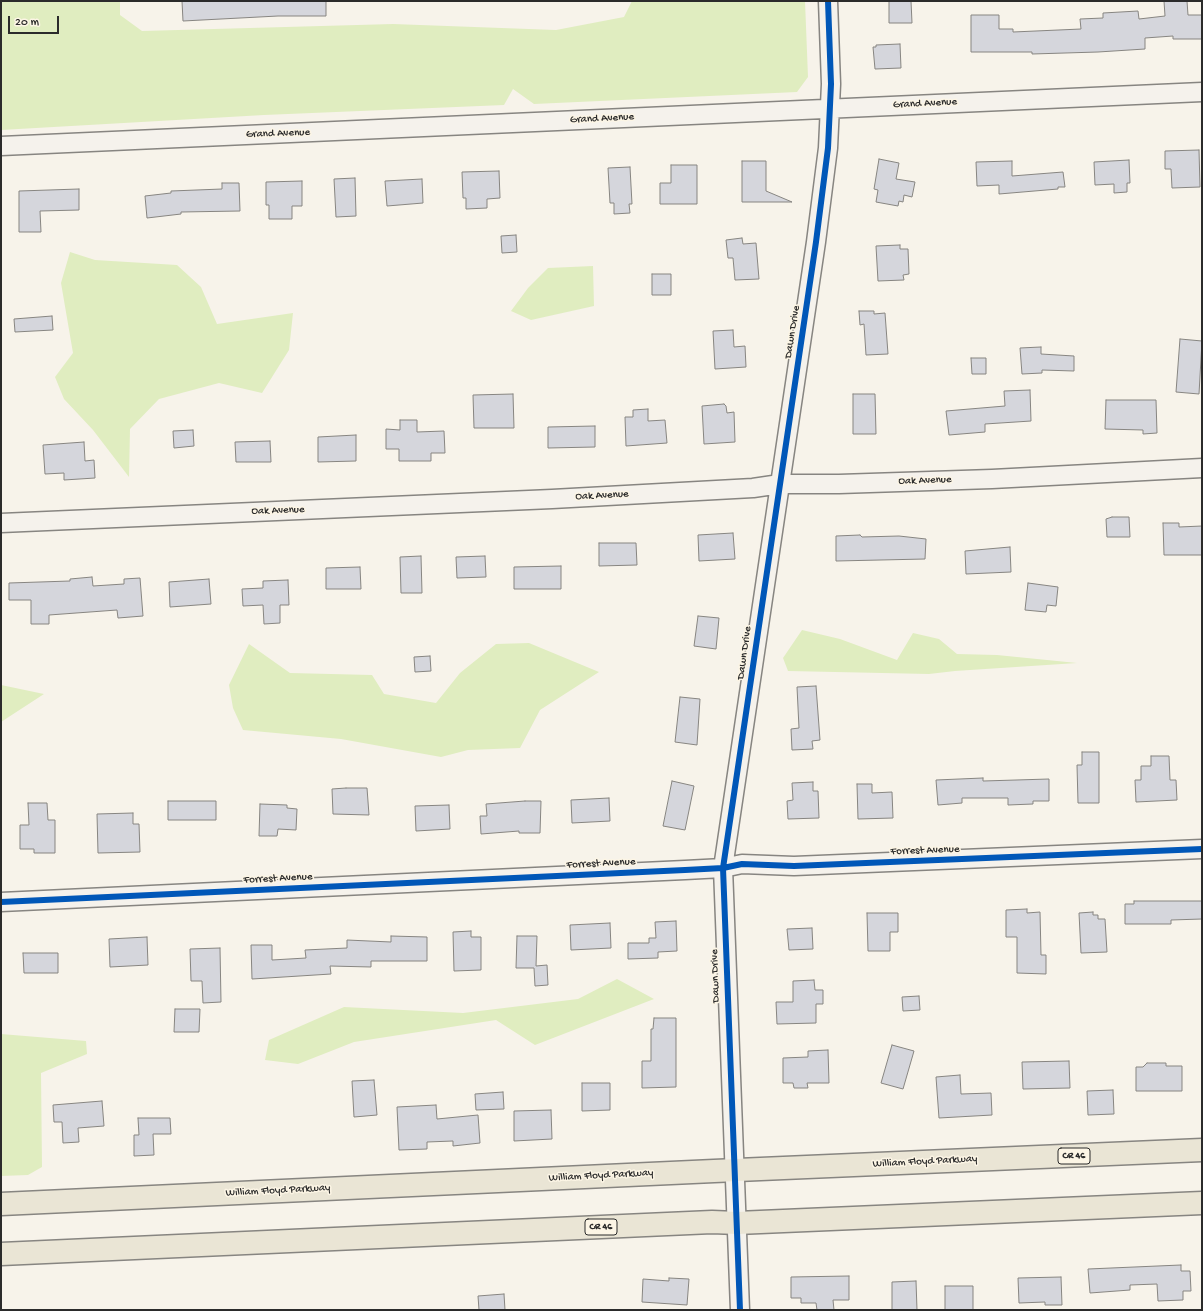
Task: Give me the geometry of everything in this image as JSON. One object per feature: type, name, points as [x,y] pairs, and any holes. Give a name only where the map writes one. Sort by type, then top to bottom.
[{"type":"highway","name":"William Floyd Parkway","points":[[1,1204],[1202,1150]]},
{"type":"highway","name":"CR 46","points":[[1,1254],[712,1222],[737,1223],[1202,1203]]},
{"type":"street","name":"Dawn Drive","points":[[740,1310],[723,868],[816,242],[828,148],[831,84],[828,1]]},
{"type":"street","name":"Grand Avenue","points":[[1,146],[1202,92]]},
{"type":"street","name":"Oak Avenue","points":[[1,523],[552,499],[753,488],[780,484],[840,484],[992,479],[1202,468]]},
{"type":"street","name":"Forrest Avenue","points":[[1,902],[723,868],[742,864],[794,866],[1202,849]]},
{"type":"green space","points":[[1,1],[120,1],[120,15],[142,31],[393,24],[556,30],[624,17],[632,1],[805,1],[808,77],[797,92],[534,104],[513,89],[504,105],[264,115],[1,130]]},
{"type":"green space","points":[[70,252],[95,260],[177,265],[201,287],[217,324],[293,313],[289,350],[262,393],[219,383],[159,399],[130,429],[129,477],[93,430],[64,399],[55,377],[73,353],[61,283]]},
{"type":"green space","points":[[593,266],[594,306],[531,320],[511,311],[528,288],[548,268]]},
{"type":"green space","points":[[802,630],[840,639],[897,660],[913,633],[939,639],[957,654],[997,655],[1077,663],[929,674],[788,671],[783,658]]},
{"type":"green space","points":[[529,643],[599,672],[540,710],[520,748],[468,750],[441,757],[341,739],[243,730],[233,708],[229,685],[249,644],[290,673],[372,675],[384,694],[436,703],[460,673],[496,644]]},
{"type":"green space","points":[[1,685],[44,694],[1,722]]},
{"type":"green space","points":[[617,979],[654,999],[535,1045],[496,1020],[354,1042],[298,1064],[265,1060],[269,1040],[344,1007],[463,1013],[578,999]]},
{"type":"green space","points":[[1,1034],[86,1041],[87,1054],[41,1073],[42,1167],[28,1175],[1,1176]]},
{"type":"building","points":[[182,1],[326,1],[326,16],[278,16],[183,21]]},
{"type":"building","points":[[889,1],[911,1],[912,23],[889,23]]},
{"type":"building","points":[[1164,1],[1187,1],[1188,15],[1202,15],[1202,39],[1173,39],[1173,36],[1145,38],[1145,49],[1098,52],[1032,54],[1032,52],[971,52],[971,15],[999,15],[999,29],[1013,29],[1013,32],[1081,29],[1080,19],[1103,18],[1103,13],[1138,11],[1139,19],[1165,16]]},
{"type":"building","points":[[900,44],[901,68],[875,69],[873,47],[876,47],[876,45]]},
{"type":"building","points":[[1199,150],[1200,187],[1172,188],[1171,169],[1165,169],[1165,151]]},
{"type":"building","points":[[879,159],[899,163],[896,179],[915,182],[912,197],[904,195],[903,202],[899,201],[898,206],[876,202],[878,190],[874,189]]},
{"type":"building","points":[[1129,160],[1130,183],[1127,183],[1127,192],[1114,193],[1114,184],[1095,185],[1094,162]]},
{"type":"building","points":[[742,161],[766,161],[766,191],[792,202],[742,202]]},
{"type":"building","points":[[1012,161],[1012,176],[1063,172],[1065,187],[1058,187],[1058,189],[999,194],[999,185],[977,186],[976,162]]},
{"type":"building","points":[[671,165],[697,165],[697,204],[660,204],[660,183],[671,183]]},
{"type":"building","points":[[630,167],[632,204],[629,204],[630,213],[614,214],[614,203],[610,203],[608,168]]},
{"type":"building","points":[[499,171],[500,198],[487,199],[487,208],[466,209],[466,198],[463,198],[462,172]]},
{"type":"building","points":[[355,178],[356,216],[336,217],[334,179]]},
{"type":"building","points":[[422,179],[423,203],[387,206],[385,181]]},
{"type":"building","points":[[302,181],[302,206],[292,206],[292,219],[269,219],[269,205],[266,205],[266,182]]},
{"type":"building","points":[[222,183],[239,183],[240,211],[181,212],[181,214],[147,218],[145,196],[171,193],[171,191],[222,189]]},
{"type":"building","points":[[79,189],[79,210],[40,211],[41,232],[19,232],[19,191]]},
{"type":"building","points":[[516,235],[517,252],[502,253],[501,236]]},
{"type":"building","points":[[742,238],[743,244],[756,243],[759,279],[735,280],[733,258],[728,258],[726,240]]},
{"type":"building","points":[[900,245],[900,249],[908,249],[909,274],[903,275],[904,280],[878,281],[876,246]]},
{"type":"building","points":[[652,274],[671,274],[671,295],[652,295]]},
{"type":"building","points":[[859,311],[874,311],[874,314],[885,313],[888,354],[866,355],[864,324],[860,325]]},
{"type":"building","points":[[52,316],[53,330],[15,332],[14,319]]},
{"type":"building","points":[[733,330],[734,347],[745,346],[746,367],[715,369],[713,331]]},
{"type":"building","points":[[1180,339],[1202,341],[1199,394],[1176,392]]},
{"type":"building","points":[[1041,347],[1041,354],[1074,356],[1074,371],[1042,370],[1042,373],[1022,374],[1020,348]]},
{"type":"building","points":[[971,358],[986,358],[986,374],[972,374]]},
{"type":"building","points":[[1030,390],[1031,421],[985,424],[985,432],[949,435],[946,411],[1005,406],[1004,391]]},
{"type":"building","points":[[513,394],[514,428],[474,428],[473,395]]},
{"type":"building","points":[[853,394],[875,394],[876,434],[853,434]]},
{"type":"building","points":[[1106,400],[1156,400],[1157,433],[1143,434],[1143,430],[1105,429]]},
{"type":"building","points":[[724,404],[726,406],[727,413],[734,412],[735,442],[704,444],[702,406]]},
{"type":"building","points":[[648,409],[648,421],[665,420],[667,443],[626,446],[625,417],[633,417],[633,410]]},
{"type":"building","points":[[400,420],[417,420],[417,432],[444,431],[445,453],[431,453],[431,461],[399,461],[399,449],[386,449],[386,429],[400,430]]},
{"type":"building","points":[[595,426],[595,447],[548,448],[548,427]]},
{"type":"building","points":[[193,430],[194,446],[174,448],[173,431]]},
{"type":"building","points":[[356,435],[356,461],[318,462],[318,437]]},
{"type":"building","points":[[270,441],[271,462],[236,462],[235,442]]},
{"type":"building","points":[[84,442],[85,461],[94,460],[95,478],[64,480],[64,473],[45,474],[43,445]]},
{"type":"building","points":[[1112,517],[1129,517],[1130,537],[1107,537],[1106,519]]},
{"type":"building","points":[[1163,523],[1179,523],[1179,527],[1202,526],[1202,555],[1164,555]]},
{"type":"building","points":[[733,533],[735,559],[699,561],[698,535]]},
{"type":"building","points":[[860,535],[862,537],[899,536],[926,539],[925,559],[836,561],[836,536]]},
{"type":"building","points":[[599,543],[636,543],[637,565],[599,566]]},
{"type":"building","points":[[1010,547],[1011,572],[966,574],[965,551]]},
{"type":"building","points":[[421,556],[422,593],[401,593],[400,557]]},
{"type":"building","points":[[485,556],[486,577],[457,578],[456,557]]},
{"type":"building","points":[[561,566],[561,589],[514,589],[514,567]]},
{"type":"building","points":[[360,567],[361,589],[326,589],[326,568]]},
{"type":"building","points":[[92,577],[93,586],[124,584],[124,579],[140,578],[143,616],[118,618],[117,610],[49,615],[49,624],[31,624],[31,600],[9,600],[9,583],[70,581],[70,579]]},
{"type":"building","points":[[209,579],[211,604],[170,607],[169,582]]},
{"type":"building","points":[[288,580],[289,605],[280,605],[280,623],[264,624],[263,605],[243,606],[242,589],[263,588],[263,581]]},
{"type":"building","points":[[1028,583],[1058,587],[1056,606],[1047,605],[1046,612],[1025,610]]},
{"type":"building","points":[[698,616],[719,618],[716,649],[694,646]]},
{"type":"building","points":[[430,656],[431,671],[415,672],[414,657]]},
{"type":"building","points":[[816,686],[820,740],[812,741],[813,749],[792,750],[791,729],[799,728],[797,687]]},
{"type":"building","points":[[680,697],[700,699],[697,745],[675,742]]},
{"type":"building","points":[[1082,752],[1099,752],[1099,803],[1078,803],[1077,765],[1082,765]]},
{"type":"building","points":[[1151,756],[1169,756],[1170,780],[1176,780],[1177,800],[1136,802],[1135,780],[1141,780],[1141,766],[1151,766]]},
{"type":"building","points":[[983,778],[983,781],[1049,779],[1049,801],[1033,801],[1033,804],[1008,805],[1008,798],[962,798],[962,803],[938,805],[936,780]]},
{"type":"building","points":[[672,781],[694,786],[685,830],[663,826]]},
{"type":"building","points":[[813,782],[813,791],[818,791],[819,818],[788,819],[787,801],[793,800],[792,783]]},
{"type":"building","points":[[857,784],[872,784],[872,793],[892,792],[893,818],[858,819]]},
{"type":"building","points":[[367,788],[369,815],[333,814],[332,789]]},
{"type":"building","points":[[609,798],[610,821],[572,823],[571,800]]},
{"type":"building","points":[[168,801],[216,801],[216,820],[168,820]]},
{"type":"building","points":[[541,801],[540,833],[519,833],[519,831],[481,834],[480,816],[487,816],[486,804]]},
{"type":"building","points":[[28,803],[47,803],[48,820],[55,820],[55,853],[34,853],[34,849],[20,849],[20,825],[29,825]]},
{"type":"building","points":[[260,804],[287,805],[287,808],[297,809],[296,830],[278,829],[277,836],[259,836]]},
{"type":"building","points":[[449,805],[450,829],[416,831],[415,806]]},
{"type":"building","points":[[133,813],[133,824],[139,824],[140,852],[98,853],[97,814]]},
{"type":"building","points":[[1134,901],[1202,901],[1202,919],[1171,920],[1171,924],[1125,924],[1125,904],[1134,904]]},
{"type":"building","points":[[1027,909],[1027,913],[1040,912],[1041,955],[1046,955],[1046,974],[1017,973],[1017,937],[1006,937],[1006,910]]},
{"type":"building","points":[[1093,912],[1093,915],[1098,915],[1098,919],[1105,919],[1107,952],[1081,953],[1079,913]]},
{"type":"building","points":[[867,913],[898,913],[898,932],[890,932],[890,951],[868,951]]},
{"type":"building","points":[[676,921],[677,951],[658,952],[658,958],[628,959],[628,943],[649,943],[649,938],[656,938],[655,922]]},
{"type":"building","points":[[610,923],[611,948],[571,950],[570,925]]},
{"type":"building","points":[[812,928],[813,949],[789,950],[787,929]]},
{"type":"building","points":[[471,931],[471,937],[481,937],[481,970],[454,971],[453,932]]},
{"type":"building","points":[[391,936],[427,937],[427,961],[371,961],[371,967],[330,966],[331,974],[252,979],[251,945],[272,945],[272,960],[306,958],[305,950],[347,948],[347,940],[391,942]]},
{"type":"building","points":[[517,936],[537,936],[536,966],[547,965],[548,985],[535,986],[534,968],[516,968]]},
{"type":"building","points":[[147,937],[148,965],[110,967],[109,939]]},
{"type":"building","points":[[220,948],[221,1002],[203,1003],[202,981],[191,981],[190,949]]},
{"type":"building","points":[[23,953],[58,953],[58,973],[24,973]]},
{"type":"building","points":[[814,980],[815,990],[823,990],[823,1004],[816,1004],[816,1023],[777,1024],[776,1002],[793,1002],[793,981]]},
{"type":"building","points":[[919,996],[920,1010],[903,1011],[902,997]]},
{"type":"building","points":[[175,1009],[200,1009],[199,1032],[174,1032]]},
{"type":"building","points":[[654,1018],[676,1018],[676,1087],[642,1088],[642,1061],[651,1061],[651,1029],[653,1029]]},
{"type":"building","points":[[892,1045],[914,1051],[903,1089],[881,1083]]},
{"type":"building","points":[[828,1050],[829,1083],[807,1083],[808,1088],[794,1088],[793,1083],[783,1083],[783,1058],[808,1057],[808,1051]]},
{"type":"building","points":[[1069,1061],[1070,1088],[1023,1089],[1022,1062]]},
{"type":"building","points":[[1147,1063],[1166,1063],[1166,1066],[1182,1066],[1182,1091],[1136,1091],[1136,1067],[1143,1067]]},
{"type":"building","points":[[960,1075],[961,1094],[991,1093],[992,1115],[939,1118],[936,1077]]},
{"type":"building","points":[[374,1080],[377,1115],[354,1117],[352,1081]]},
{"type":"building","points":[[582,1083],[610,1083],[610,1110],[582,1111]]},
{"type":"building","points":[[1113,1090],[1114,1114],[1088,1115],[1087,1091]]},
{"type":"building","points":[[503,1092],[504,1109],[476,1110],[475,1094]]},
{"type":"building","points":[[102,1101],[104,1126],[78,1128],[79,1142],[63,1143],[62,1122],[54,1122],[53,1105]]},
{"type":"building","points":[[436,1105],[437,1119],[478,1115],[480,1143],[453,1146],[453,1141],[427,1142],[427,1149],[399,1150],[397,1107]]},
{"type":"building","points":[[551,1110],[552,1139],[514,1141],[514,1111]]},
{"type":"building","points":[[138,1118],[170,1118],[171,1134],[153,1134],[154,1155],[134,1156],[134,1135],[139,1135]]},
{"type":"building","points":[[1181,1265],[1181,1271],[1190,1271],[1191,1291],[1183,1291],[1183,1300],[1158,1301],[1157,1284],[1130,1285],[1130,1290],[1090,1293],[1088,1269]]},
{"type":"building","points":[[849,1276],[849,1300],[833,1300],[834,1310],[817,1310],[816,1303],[801,1303],[801,1298],[791,1298],[791,1277]]},
{"type":"building","points":[[1061,1277],[1062,1305],[1045,1305],[1045,1302],[1019,1303],[1018,1278]]},
{"type":"building","points":[[669,1278],[689,1279],[687,1305],[642,1302],[643,1279],[669,1281]]},
{"type":"building","points":[[916,1281],[917,1310],[892,1310],[892,1282]]},
{"type":"building","points":[[945,1286],[973,1286],[973,1310],[945,1310]]},
{"type":"building","points":[[504,1294],[505,1310],[479,1310],[478,1296]]},
{"type":"cycle path","points":[[740,1310],[723,868],[816,242],[828,148],[831,84],[828,1]]},
{"type":"cycle path","points":[[1,902],[685,870],[723,868],[742,864],[794,866],[1202,849]]}]
